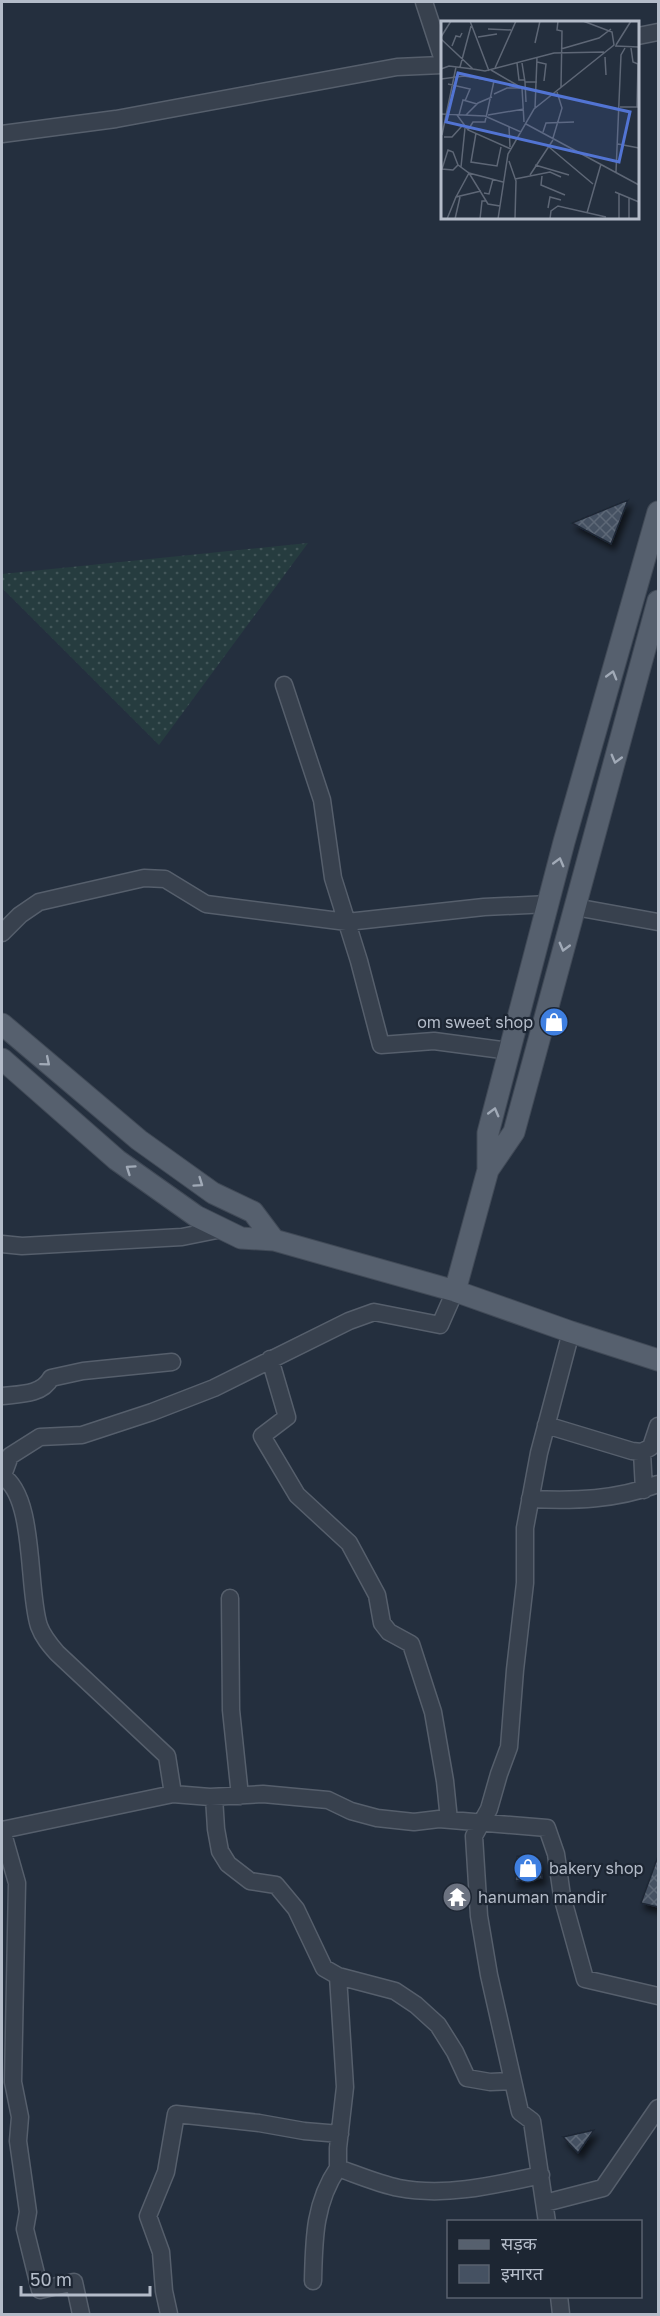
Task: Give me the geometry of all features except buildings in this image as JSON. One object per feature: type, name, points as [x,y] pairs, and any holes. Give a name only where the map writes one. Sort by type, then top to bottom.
[{"type":"main road","points":[[456,1291],[489,1170],[488,1133],[658,512]]},
{"type":"main road","points":[[489,1170],[514,1132],[658,601]]},
{"type":"main road","points":[[2,1024],[139,1140],[213,1193],[253,1212],[274,1240]]},
{"type":"main road","points":[[20,1041],[3,1061],[117,1160],[196,1216],[241,1238],[274,1240],[456,1291],[658,1360]]},
{"type":"street","points":[[424,2],[441,54]]},
{"type":"street","points":[[639,36],[658,32]]},
{"type":"street","points":[[2,134],[116,119],[397,67],[441,65]]},
{"type":"street","points":[[284,685],[322,800],[333,878],[381,1045],[434,1041],[510,1051]]},
{"type":"street","points":[[2,933],[20,915],[39,902],[144,878],[165,879],[206,904],[347,922],[484,907],[549,904]]},
{"type":"street","points":[[575,907],[658,922]]},
{"type":"street","points":[[2,1244],[22,1246],[182,1237],[222,1229]]},
{"type":"street","points":[[173,1794],[167,1756],[45,1639],[36,1610],[25,1522],[14,1486],[2,1477],[10,1456],[40,1437],[82,1435],[152,1412],[214,1388],[349,1321],[374,1312],[440,1324],[456,1291]]},
{"type":"street","points":[[547,2220],[532,2121],[520,2112],[489,1975],[479,1916],[474,1836],[489,1809],[509,1747],[514,1670],[525,1583],[525,1528],[546,1425],[571,1332]]},
{"type":"street","points":[[270,1359],[286,1417],[262,1436],[297,1495],[349,1543],[377,1595],[382,1623],[389,1632],[411,1644],[433,1712],[449,1820]]},
{"type":"street","points":[[2,1396],[39,1390],[46,1386],[51,1378],[83,1371],[172,1362]]},
{"type":"street","points":[[546,1425],[642,1452],[651,1447],[658,1426]]},
{"type":"street","points":[[530,1499],[564,1501],[607,1499],[651,1487],[642,1452]]},
{"type":"street","points":[[230,1598],[231,1710],[240,1796]]},
{"type":"street","points":[[81,2314],[74,2282],[40,2290],[25,2229],[28,2212],[18,2141],[20,2117],[13,2082],[17,1883],[2,1830],[173,1794],[214,1797],[263,1794],[328,1800],[351,1811],[377,1818],[414,1822],[449,1820],[547,1828],[556,1854],[562,1896],[585,1979],[658,1996]]},
{"type":"street","points":[[214,1797],[220,1851],[228,1864],[250,1881],[276,1885],[296,1909],[324,1968],[338,1977],[395,1991],[416,2005],[438,2025],[455,2052],[467,2079],[490,2082],[513,2081]]},
{"type":"street","points":[[312,2281],[317,2216],[327,2184],[338,2168],[345,2087],[338,1977]]},
{"type":"street","points":[[545,2203],[603,2188],[658,2108]]},
{"type":"street","points":[[169,2314],[164,2291],[161,2252],[148,2216],[166,2172],[176,2114],[340,2134]]},
{"type":"street","points":[[338,2168],[400,2188],[435,2191],[467,2189],[541,2175]]},
{"type":"street","points":[[559,2298],[561,2314]]},
{"type":"green space","points":[[308,543],[159,745],[2,588],[2,574]]},
{"type":"place","name":"om sweet shop","points":[[554,1022]]},
{"type":"place","name":"bakery shop","points":[[528,1868]]},
{"type":"place","name":"hanuman mandir","points":[[457,1897]]}]
